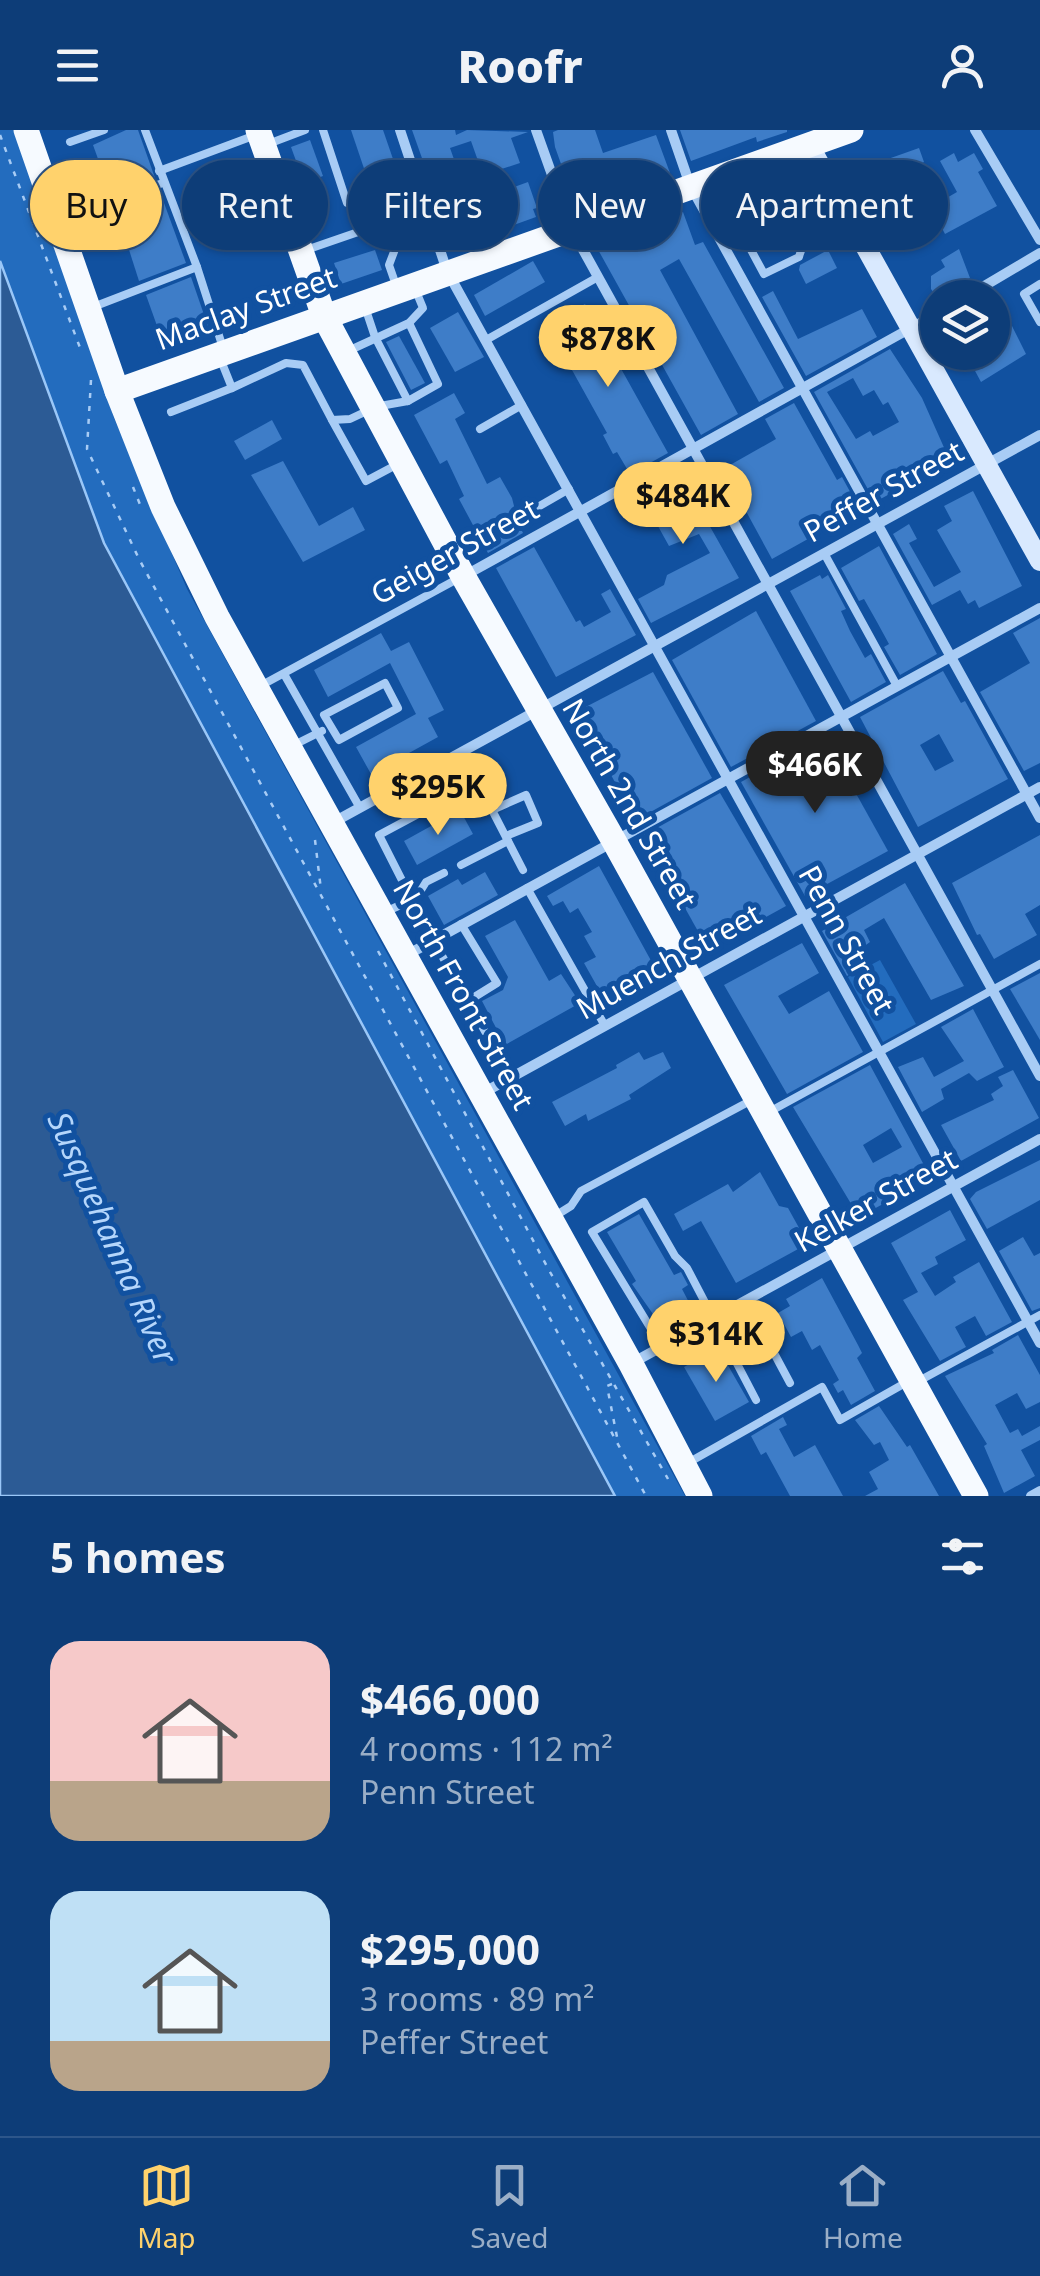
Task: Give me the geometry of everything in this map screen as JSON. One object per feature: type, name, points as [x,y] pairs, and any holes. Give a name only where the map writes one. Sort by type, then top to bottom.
[{"type":"main road","name":"North Front Street","points":[[26,130],[36,160]]},
{"type":"main road","name":"Maclay Street","points":[[754,160],[805,138],[851,130]]},
{"type":"main road","name":"North 2nd Street","points":[[260,136],[324,316],[463,576],[976,1496]]},
{"type":"main road","points":[[805,138],[818,160]]},
{"type":"main road","name":"Maclay Street","points":[[116,390],[538,240]]},
{"type":"main road","name":"North Front Street","points":[[67,250],[116,390],[163,507],[217,616],[290,746],[324,831],[381,914],[700,1496]]},
{"type":"main road","points":[[869,250],[1040,562]]},
{"type":"street","name":"Penn Street","points":[[400,130],[410,160]]},
{"type":"street","points":[[536,130],[547,160]]},
{"type":"street","points":[[670,130],[701,180]]},
{"type":"street","points":[[976,130],[1040,240]]},
{"type":"street","name":"Penn Street","points":[[441,250],[448,271],[1040,1343]]},
{"type":"street","points":[[583,250],[1040,1076]]},
{"type":"street","points":[[735,250],[804,390],[1040,818]]},
{"type":"street","points":[[994,280],[1040,253]]},
{"type":"street","name":"Geiger Street","points":[[463,576],[920,323]]},
{"type":"street","name":"Peffer Street","points":[[324,831],[1040,435]]},
{"type":"street","points":[[404,956],[1040,608]]},
{"type":"street","name":"Muench Street","points":[[480,1094],[1040,787]]},
{"type":"street","name":"Kelker Street","points":[[631,1364],[1040,1139]]},
{"type":"street","points":[[1031,1496],[1040,1491]]},
{"type":"lane","points":[[70,142],[104,130]]},
{"type":"lane","points":[[145,130],[155,160]]},
{"type":"lane","points":[[162,170],[260,136],[304,130]]},
{"type":"lane","points":[[323,130],[347,203]]},
{"type":"lane","points":[[163,182],[198,267],[232,388]]},
{"type":"lane","points":[[301,251],[348,235]]},
{"type":"lane","points":[[344,352],[408,323],[423,308],[389,265],[395,250]]},
{"type":"lane","points":[[751,250],[764,274],[798,257],[800,250]]},
{"type":"lane","points":[[88,309],[198,267]]},
{"type":"lane","points":[[486,340],[598,276]]},
{"type":"lane","points":[[1040,284],[1024,294],[1040,322]]},
{"type":"lane","points":[[364,302],[374,337],[408,401]]},
{"type":"lane","points":[[332,420],[350,420],[373,408],[408,401],[438,384],[408,323]]},
{"type":"lane","points":[[171,412],[286,364],[303,365],[366,481],[402,462]]},
{"type":"lane","points":[[480,429],[522,405]]},
{"type":"lane","points":[[524,514],[569,489]]},
{"type":"lane","points":[[824,554],[897,686]]},
{"type":"lane","name":"Geiger Street","points":[[258,688],[463,576]]},
{"type":"lane","points":[[284,674],[360,808]]},
{"type":"lane","points":[[385,683],[398,708],[339,740],[331,727],[324,715],[385,683]]},
{"type":"lane","points":[[290,746],[331,727]]},
{"type":"lane","points":[[462,752],[523,870]]},
{"type":"lane","points":[[412,900],[379,835],[478,782]]},
{"type":"lane","points":[[461,865],[538,822],[526,794],[492,810]]},
{"type":"lane","points":[[381,914],[412,900],[426,882],[444,873]]},
{"type":"lane","points":[[527,888],[605,1026]]},
{"type":"lane","points":[[461,924],[497,983],[468,1001]]},
{"type":"lane","points":[[433,940],[511,1077]]},
{"type":"lane","points":[[550,1219],[571,1206],[581,1191],[879,1052],[1040,964]]},
{"type":"lane","points":[[662,1347],[592,1232],[644,1202],[674,1256],[687,1268],[756,1400]]},
{"type":"lane","points":[[748,1300],[790,1383]]},
{"type":"lane","points":[[683,1465],[822,1387],[840,1420],[1040,1315]]},
{"type":"lane","points":[[726,1344],[760,1327]]},
{"type":"path","points":[[92,373],[87,449],[138,559],[646,1496]]},
{"type":"path","points":[[321,895],[313,844],[324,831]]},
{"type":"path","points":[[613,1383],[607,1386],[618,1444]]},
{"type":"shaded area","points":[[0,130],[13,130],[30,173],[30,250],[58,250],[114,418],[187,589],[685,1496],[615,1496],[104,543],[0,261]]},
{"type":"shaded area","points":[[880,960],[916,1024],[883,1042],[848,977]]},
{"type":"water","name":"Susquehanna River","points":[[0,261],[104,543],[615,1496],[0,1496]]},
{"type":"building","points":[[126,130],[138,130],[149,160],[98,160],[93,145]]},
{"type":"building","points":[[351,130],[383,130],[393,160],[361,160]]},
{"type":"building","points":[[412,130],[455,130],[456,135],[467,130],[528,132],[511,138],[520,163],[518,164],[518,160],[478,160],[471,141],[450,148],[454,160],[423,160]]},
{"type":"building","points":[[595,130],[603,153],[656,135],[665,160],[560,160],[553,132]]},
{"type":"building","points":[[680,130],[787,132],[757,142],[756,137],[691,161]]},
{"type":"building","points":[[310,140],[317,160],[296,160],[291,147]]},
{"type":"building","points":[[919,148],[923,160],[885,160]]},
{"type":"building","points":[[954,153],[958,162],[974,153],[983,169],[978,172],[997,206],[948,232],[948,197],[957,192],[948,176],[948,160],[942,160]]},
{"type":"building","points":[[528,182],[537,208],[533,209],[536,217],[518,223],[518,186]]},
{"type":"building","points":[[162,197],[186,263],[139,281],[129,250],[162,250]]},
{"type":"building","points":[[681,213],[695,245],[701,243],[701,250],[707,250],[784,388],[759,402],[679,259],[660,270],[738,414],[701,435],[598,250],[681,250]]},
{"type":"building","points":[[959,249],[970,278],[931,280],[945,267],[941,260]]},
{"type":"building","points":[[375,250],[382,270],[341,284],[334,263]]},
{"type":"building","points":[[828,250],[837,268],[806,284],[800,265]]},
{"type":"building","points":[[533,261],[545,282],[485,316],[474,295]]},
{"type":"building","points":[[191,277],[211,335],[166,351],[146,295]]},
{"type":"building","points":[[773,291],[798,339],[862,309],[877,337],[806,376],[762,297]]},
{"type":"building","points":[[585,304],[668,453],[630,474],[617,452],[613,454],[603,435],[607,433],[547,325]]},
{"type":"building","points":[[458,312],[484,357],[455,372],[430,328]]},
{"type":"building","points":[[1010,325],[1012,326],[1026,354],[1010,364]]},
{"type":"building","points":[[399,336],[425,383],[411,390],[386,342]]},
{"type":"building","points":[[890,349],[922,398],[950,461],[875,502],[814,392]],"holes":[[[853,378],[863,396],[874,390],[883,405],[888,402],[899,422],[873,436],[870,431],[856,439],[827,392]]]},
{"type":"building","points":[[975,370],[1000,370],[981,382]]},
{"type":"building","points":[[454,393],[465,413],[455,419],[487,484],[500,477],[512,498],[517,518],[523,522],[519,525],[523,533],[488,553],[459,499],[464,496],[447,460],[440,464],[414,415]]},
{"type":"building","points":[[794,403],[837,480],[842,477],[860,510],[772,559],[723,469],[776,439],[765,419]]},
{"type":"building","points":[[272,420],[282,439],[245,460],[234,441]]},
{"type":"building","points":[[283,461],[319,526],[353,507],[365,530],[303,562],[251,475]]},
{"type":"building","points":[[677,468],[739,578],[651,623],[638,599],[664,585],[667,575],[710,553],[699,534],[669,546],[638,490]]},
{"type":"building","points":[[973,491],[1022,586],[979,608],[975,600],[968,604],[960,590],[932,605],[893,534],[909,524],[917,539],[909,543],[934,587],[961,572],[937,530],[952,521],[944,506]]},
{"type":"building","points":[[879,546],[937,654],[900,675],[884,647],[889,644],[877,622],[864,599],[859,601],[841,568]]},
{"type":"building","points":[[534,547],[576,622],[580,620],[584,627],[611,612],[601,594],[610,589],[636,635],[556,677],[496,568]]},
{"type":"building","points":[[820,575],[822,579],[828,575],[846,609],[841,611],[850,631],[865,658],[871,654],[886,682],[851,702],[790,591]]},
{"type":"building","points":[[756,611],[816,721],[731,767],[672,660]]},
{"type":"building","points":[[1040,618],[1040,763],[1024,771],[980,692],[1030,663],[1013,633]]},
{"type":"building","points":[[381,633],[391,651],[409,642],[444,710],[428,718],[438,737],[371,774],[356,747],[416,714],[390,663],[328,697],[314,670]]},
{"type":"building","points":[[943,671],[961,703],[965,701],[1008,779],[918,827],[860,717]],"holes":[[[939,734],[954,761],[935,771],[920,745]]]},
{"type":"building","points":[[653,672],[712,778],[636,820],[576,712]]},
{"type":"building","points":[[824,736],[888,851],[805,896],[741,782]]},
{"type":"building","points":[[720,793],[786,906],[708,949],[644,835]]},
{"type":"building","points":[[460,810],[473,834],[417,865],[404,841]]},
{"type":"building","points":[[1040,835],[1040,905],[1025,914],[1037,935],[994,959],[980,934],[977,935],[952,883]]},
{"type":"building","points":[[599,866],[660,977],[607,1004],[584,963],[596,957],[584,936],[592,932],[578,908],[570,913],[563,901],[553,906],[547,896]]},
{"type":"building","points":[[485,872],[498,895],[444,925],[428,896],[458,879],[462,885]]},
{"type":"building","points":[[905,883],[964,986],[931,1000],[884,918],[864,930],[870,942],[848,958],[855,971],[847,976],[822,931]]},
{"type":"building","points":[[515,920],[549,981],[561,974],[580,1003],[505,1045],[482,1001],[503,990],[508,977],[485,936]]},
{"type":"building","points":[[802,943],[819,973],[778,996],[789,1014],[829,991],[863,1052],[787,1094],[724,985]]},
{"type":"building","points":[[1040,973],[1040,1040],[1010,989]]},
{"type":"building","points":[[973,1009],[1004,1067],[977,1081],[969,1073],[941,1089],[944,1099],[922,1112],[898,1067],[923,1057],[934,1077],[964,1061],[941,1027]]},
{"type":"building","points":[[639,1052],[644,1060],[663,1052],[671,1068],[629,1095],[631,1099],[588,1121],[586,1114],[565,1126],[552,1102]]},
{"type":"building","points":[[870,1065],[931,1178],[859,1217],[793,1107]],"holes":[[[891,1128],[902,1147],[873,1163],[863,1145]]]},
{"type":"building","points":[[1013,1070],[1039,1118],[961,1161],[941,1125],[994,1100],[991,1094],[1003,1086],[998,1077]]},
{"type":"building","points":[[1040,1160],[1040,1200],[987,1229],[970,1199],[976,1192]]},
{"type":"building","points":[[760,1172],[779,1206],[788,1208],[803,1235],[800,1248],[736,1283],[701,1221],[683,1231],[674,1214],[728,1184],[733,1192]]},
{"type":"building","points":[[950,1210],[966,1240],[935,1257],[938,1264],[921,1273],[935,1296],[956,1282],[953,1277],[979,1262],[1012,1322],[986,1336],[975,1316],[955,1327],[966,1347],[940,1361],[903,1300],[918,1292],[891,1243]]},
{"type":"building","points":[[639,1214],[674,1275],[681,1272],[688,1285],[682,1289],[693,1310],[662,1327],[632,1284],[636,1281],[607,1232]]},
{"type":"building","points":[[1023,1237],[1034,1256],[1040,1253],[1040,1308],[1032,1311],[999,1251]]},
{"type":"building","points":[[822,1278],[862,1353],[857,1358],[875,1391],[851,1405],[843,1390],[838,1393],[833,1384],[839,1380],[820,1345],[812,1350],[802,1331],[791,1337],[778,1313],[790,1306],[786,1299]]},
{"type":"building","points":[[1018,1335],[1040,1375],[1040,1402],[1026,1409],[1017,1393],[995,1405],[1010,1433],[1018,1429],[1022,1436],[1040,1426],[1040,1440],[1021,1450],[1035,1476],[1004,1493],[984,1446],[987,1444],[945,1376],[994,1353],[992,1350]]},
{"type":"building","points":[[718,1348],[749,1402],[715,1421],[684,1367]]},
{"type":"building","points":[[879,1406],[907,1447],[910,1445],[939,1496],[865,1496],[878,1489],[869,1472],[889,1460],[880,1442],[874,1445],[855,1420]]},
{"type":"building","points":[[783,1417],[787,1425],[779,1429],[794,1457],[815,1445],[843,1496],[790,1496],[766,1452],[761,1455],[751,1436]]}]
